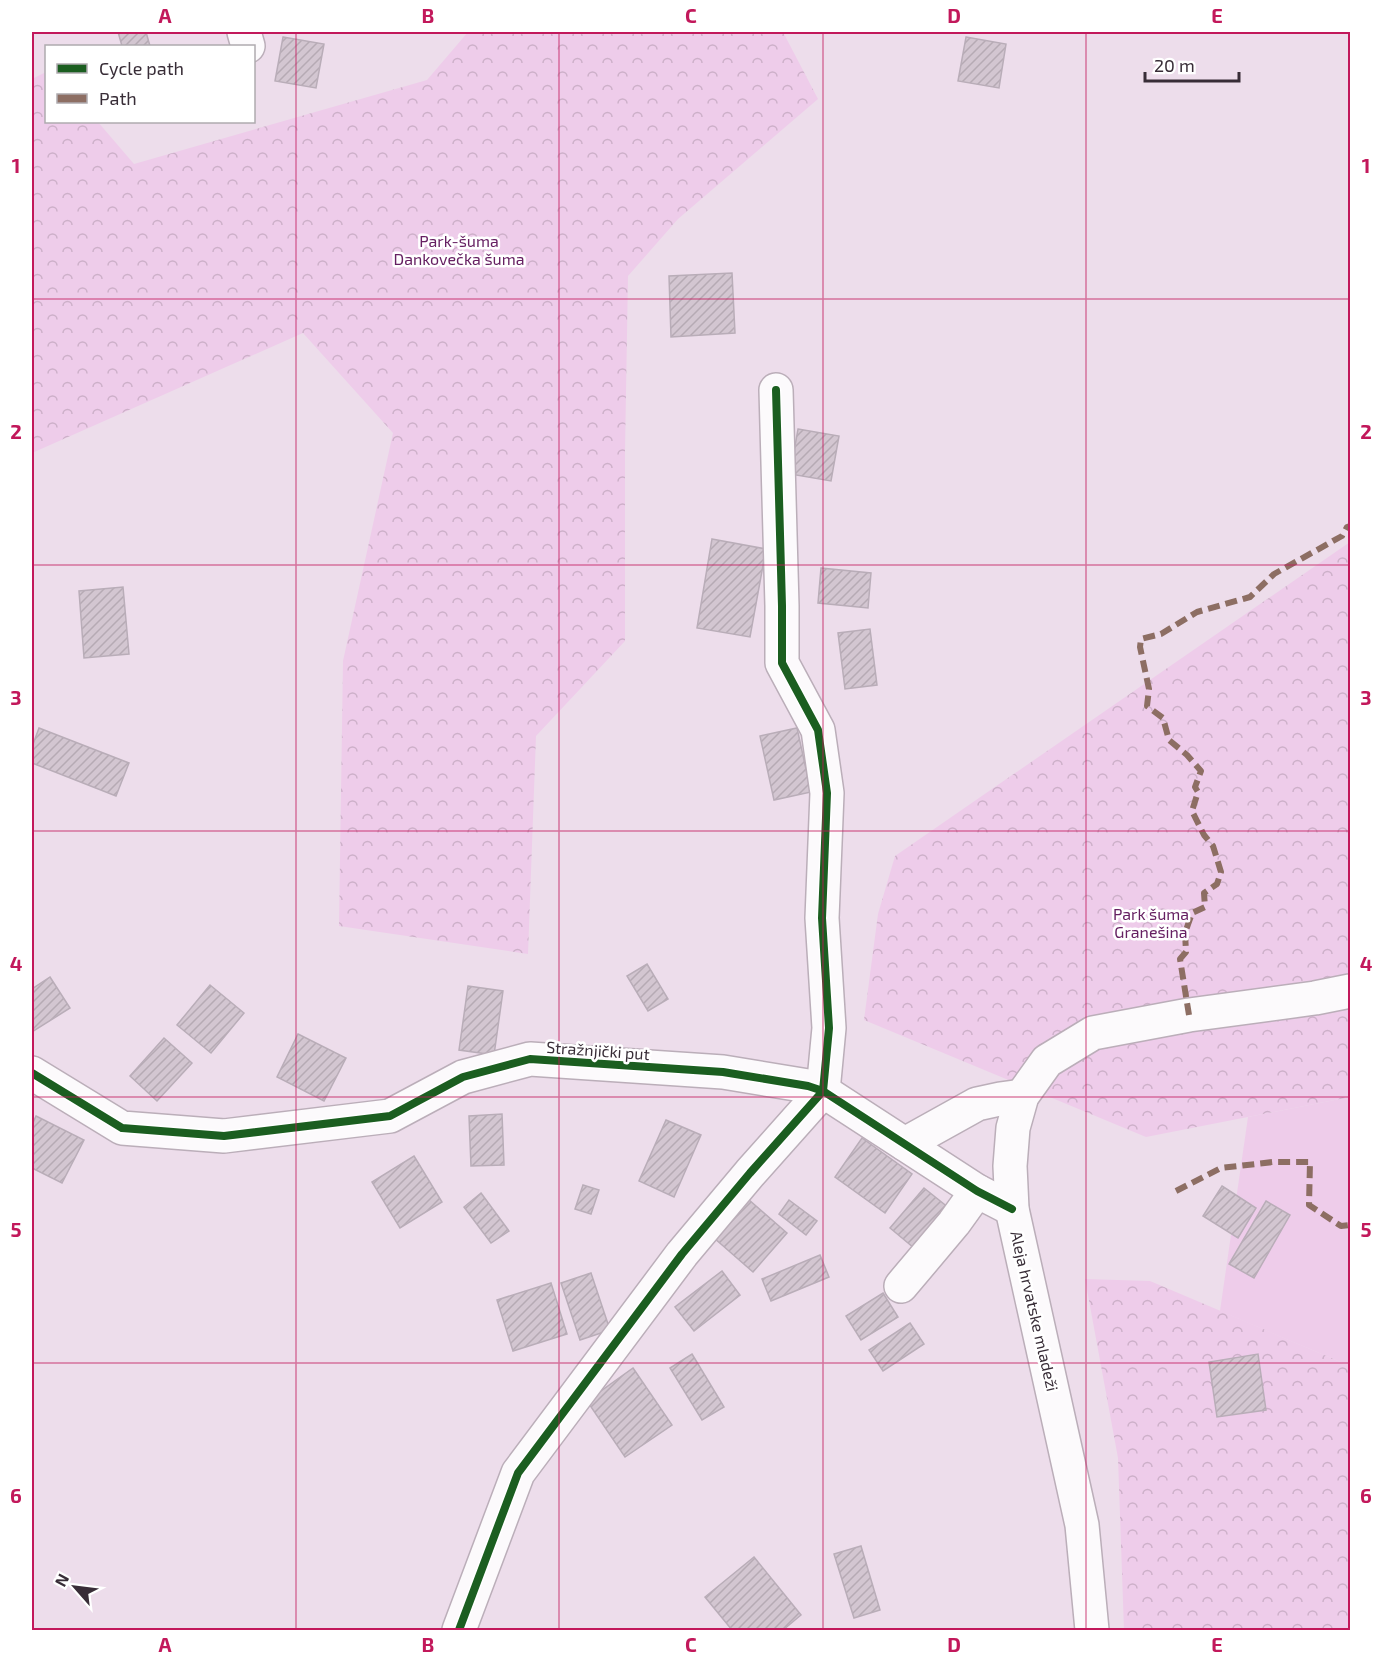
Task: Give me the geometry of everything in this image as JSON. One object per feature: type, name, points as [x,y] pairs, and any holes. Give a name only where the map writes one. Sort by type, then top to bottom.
[{"type":"street","points":[[459,1630],[518,1473],[682,1254],[823,1091],[829,1028],[822,918],[826,793],[818,730],[782,663],[776,390]]},
{"type":"street","name":"Aleja hrvatske mladeži","points":[[1092,1630],[1082,1525],[1012,1209],[1013,1128],[1022,1096],[1047,1061],[1093,1033],[1189,1015],[1350,991]]},
{"type":"street","name":"Stražnjički put","points":[[32,1072],[122,1128],[224,1136],[390,1116],[463,1077],[530,1059],[723,1071],[808,1086],[823,1091],[977,1191],[1012,1209]]},
{"type":"street","points":[[905,1143],[977,1104],[1022,1096]]},
{"type":"street","points":[[901,1286],[954,1223],[977,1191]]},
{"type":"green space","name":"Park-šuma Dankovečka šuma","points":[[468,32],[783,32],[818,99],[678,219],[628,276],[625,641],[536,736],[528,954],[339,926],[343,661],[393,433],[303,333],[32,453],[32,79],[45,72],[45,123],[99,123],[134,164],[427,80]]},
{"type":"green space","name":"Park šuma Granešina","points":[[1350,542],[1350,1097],[1146,1137],[864,1020],[878,914],[895,856]]},
{"type":"green space","points":[[1350,1097],[1350,1366],[1220,1311],[1248,1117]]},
{"type":"green space","points":[[1085,1279],[1150,1281],[1350,1366],[1350,1630],[1124,1630],[1118,1458]]},
{"type":"building","points":[[118,32],[146,32],[150,45],[122,45]]},
{"type":"building","points":[[283,37],[324,44],[316,88],[275,81]]},
{"type":"building","points":[[966,37],[1006,44],[999,88],[958,81]]},
{"type":"building","points":[[732,273],[735,333],[671,337],[669,276]]},
{"type":"building","points":[[798,429],[839,436],[831,481],[790,474]]},
{"type":"building","points":[[712,539],[766,549],[750,637],[697,628]]},
{"type":"building","points":[[821,568],[871,573],[868,608],[818,603]]},
{"type":"building","points":[[123,587],[129,654],[84,658],[79,591]]},
{"type":"building","points":[[870,629],[877,685],[845,689],[838,633]]},
{"type":"building","points":[[39,728],[129,763],[116,796],[32,763],[32,747]]},
{"type":"building","points":[[797,728],[811,792],[774,800],[760,736]]},
{"type":"building","points":[[647,964],[668,999],[648,1011],[627,976]]},
{"type":"building","points":[[50,977],[70,1008],[32,1032],[32,989]]},
{"type":"building","points":[[210,985],[244,1013],[211,1053],[177,1025]]},
{"type":"building","points":[[468,986],[503,991],[494,1055],[459,1050]]},
{"type":"building","points":[[298,1034],[346,1058],[324,1101],[277,1077]]},
{"type":"building","points":[[164,1038],[192,1063],[157,1101],[130,1076]]},
{"type":"building","points":[[502,1114],[504,1165],[471,1166],[469,1116]]},
{"type":"building","points":[[36,1116],[84,1140],[62,1183],[32,1168],[32,1125]]},
{"type":"building","points":[[666,1120],[701,1135],[674,1197],[639,1181]]},
{"type":"building","points":[[862,1138],[912,1174],[885,1213],[835,1177]]},
{"type":"building","points":[[414,1156],[442,1202],[400,1228],[372,1182]]},
{"type":"building","points":[[583,1185],[599,1190],[591,1214],[575,1209]]},
{"type":"building","points":[[1222,1186],[1256,1208],[1238,1238],[1203,1216]]},
{"type":"building","points":[[924,1188],[954,1212],[920,1253],[890,1228]]},
{"type":"building","points":[[481,1193],[509,1231],[491,1243],[464,1207]]},
{"type":"building","points":[[748,1199],[787,1233],[753,1272],[714,1238]]},
{"type":"building","points":[[789,1200],[817,1221],[806,1235],[779,1214]]},
{"type":"building","points":[[1266,1201],[1290,1215],[1254,1278],[1229,1264]]},
{"type":"building","points":[[820,1255],[829,1277],[771,1301],[762,1279]]},
{"type":"building","points":[[722,1271],[740,1295],[694,1331],[675,1307]]},
{"type":"building","points":[[591,1273],[610,1330],[580,1340],[561,1283]]},
{"type":"building","points":[[551,1283],[567,1334],[513,1351],[497,1300]]},
{"type":"building","points":[[883,1293],[898,1317],[861,1340],[846,1316]]},
{"type":"building","points":[[910,1323],[924,1344],[883,1371],[869,1350]]},
{"type":"building","points":[[692,1354],[724,1407],[702,1420],[670,1368]]},
{"type":"building","points":[[1258,1354],[1266,1410],[1217,1417],[1209,1362]]},
{"type":"building","points":[[633,1368],[672,1425],[625,1457],[587,1401]]},
{"type":"building","points":[[861,1546],[880,1610],[854,1618],[834,1554]]},
{"type":"building","points":[[754,1557],[801,1615],[783,1630],[732,1630],[705,1597]]},
{"type":"marked path","points":[[1189,1015],[1180,959],[1186,952],[1185,933],[1192,913],[1205,907],[1204,893],[1217,884],[1221,872],[1213,846],[1204,835],[1192,811],[1198,792],[1195,787],[1201,771],[1169,740],[1163,718],[1147,706],[1149,689],[1140,647],[1141,639],[1161,634],[1197,612],[1250,597],[1274,574],[1342,536],[1350,526]]},
{"type":"marked path","points":[[1176,1191],[1221,1168],[1273,1162],[1310,1162],[1309,1205],[1341,1226],[1350,1225]]},
{"type":"cycle path","points":[[459,1630],[518,1473],[682,1254],[823,1091],[829,1028],[822,918],[827,793],[818,730],[782,663],[776,390]]},
{"type":"cycle path","points":[[32,1073],[122,1128],[224,1136],[390,1116],[463,1077],[530,1059],[723,1072],[808,1086],[823,1091],[977,1191],[1012,1209]]}]
